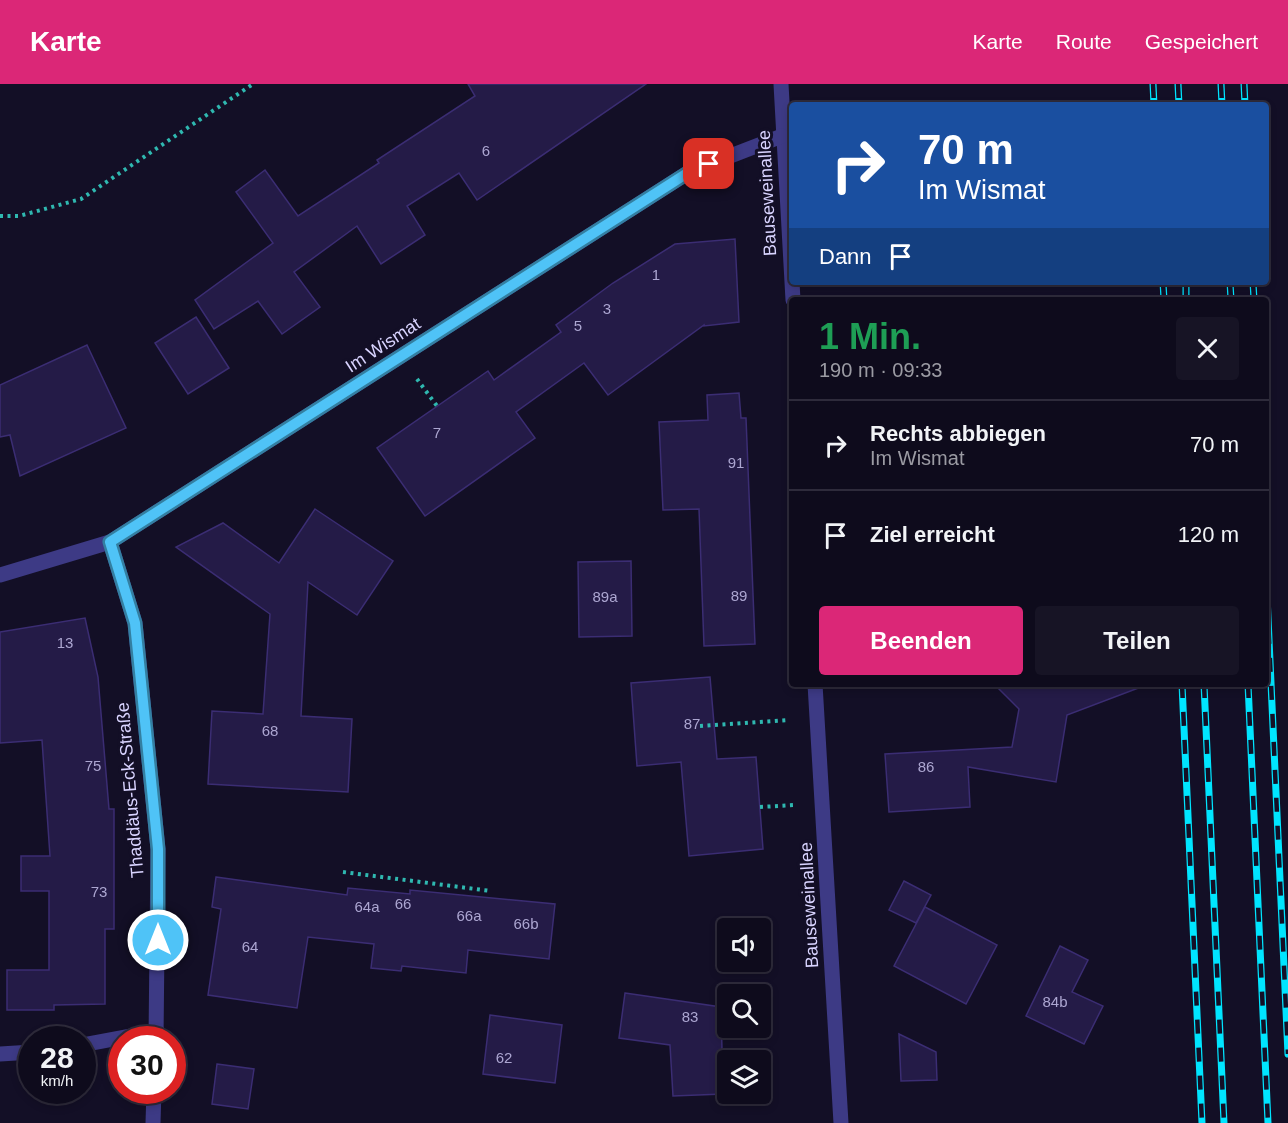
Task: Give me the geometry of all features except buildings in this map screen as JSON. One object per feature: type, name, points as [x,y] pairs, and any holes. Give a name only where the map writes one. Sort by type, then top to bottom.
[{"type":"street","name":"Bauseweinallee","points":[[781,84],[789,240]]},
{"type":"street","name":"Im Wismat","points":[[0,575],[110,542],[689,172],[782,136]]},
{"type":"street","name":"Thaddäus-Eck-Straße","points":[[110,542],[135,623],[158,849],[157,1026]]},
{"type":"street","name":"Bauseweinallee","points":[[815,687],[841,1123]]},
{"type":"street","points":[[0,1054],[18,1053]]},
{"type":"street","points":[[153,1123],[154,1104]]},
{"type":"path","points":[[0,216],[19,216],[81,199],[253,84]]},
{"type":"path","points":[[424,389],[437,406]]},
{"type":"path","points":[[700,726],[817,718]]},
{"type":"path","points":[[760,807],[822,804]]},
{"type":"path","points":[[343,872],[491,891]]},
{"type":"railway","points":[[1153,84],[1154,102]]},
{"type":"railway","points":[[1178,84],[1179,102]]},
{"type":"railway","points":[[1221,84],[1222,102]]},
{"type":"railway","points":[[1244,84],[1245,102]]},
{"type":"railway","points":[[1163,285],[1164,297]]},
{"type":"railway","points":[[1186,285],[1186,297]]},
{"type":"railway","points":[[1230,285],[1231,297]]},
{"type":"railway","points":[[1253,285],[1254,297]]},
{"type":"railway","points":[[1269,639],[1288,1054]]},
{"type":"railway","points":[[1182,687],[1202,1123]]},
{"type":"railway","points":[[1204,687],[1224,1123]]},
{"type":"railway","points":[[1248,687],[1268,1123]]},
{"type":"route","points":[[158,940],[158,849],[135,623],[110,542],[689,172],[709,164]]}]
